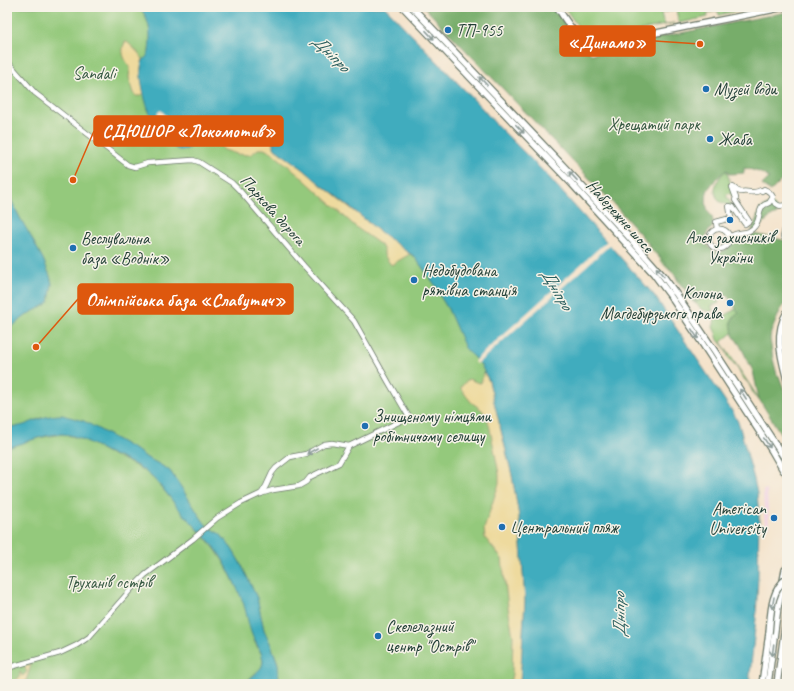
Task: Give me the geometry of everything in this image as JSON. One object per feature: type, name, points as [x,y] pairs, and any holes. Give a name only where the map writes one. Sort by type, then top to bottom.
[{"type":"main road","name":"Набережне шосе","points":[[403,7],[572,184],[654,274],[700,340],[783,470]]},
{"type":"main road","name":"Набережне шосе","points":[[412,7],[570,172],[664,277],[787,462]]},
{"type":"main road","points":[[557,7],[578,38],[586,43],[596,46],[784,7]]},
{"type":"main road","points":[[787,312],[781,323],[779,334],[781,356],[787,380]]},
{"type":"main road","points":[[768,684],[778,606],[785,570]]},
{"type":"main road","points":[[762,684],[774,595],[780,584],[787,578]]},
{"type":"main road","points":[[777,684],[784,652],[787,612]]},
{"type":"street","name":"Паркова дорога","points":[[7,61],[35,93],[128,165],[135,167],[148,163],[193,160],[199,162],[232,183],[240,191],[304,266],[354,321],[409,417],[349,446]]},
{"type":"street","points":[[717,229],[716,222],[731,218],[729,206],[733,207],[745,224],[749,221],[735,200],[736,198],[732,187],[741,192],[762,191],[764,189],[768,190],[772,193],[772,200],[777,205],[780,206],[787,204]]},
{"type":"street","points":[[726,232],[730,237],[728,244],[724,248],[717,249],[711,245],[709,239],[711,233],[717,229],[726,232],[730,237],[733,234],[750,231],[757,222],[762,206],[772,200]]},
{"type":"street","points":[[787,220],[783,237],[787,239]]},
{"type":"street","points":[[7,668],[60,653],[77,645],[89,637],[133,587],[145,576],[217,518],[241,503],[260,494],[273,490],[299,486],[306,482],[310,477],[339,463],[349,446],[332,443],[320,446],[306,454],[290,457],[276,468],[260,494]]},
{"type":"shaded area","points":[[763,490],[767,490],[769,527],[765,527]]},
{"type":"green space","name":"Sandali","points":[[7,7],[140,7],[148,24],[150,34],[149,52],[142,61],[141,74],[144,93],[153,123],[168,141],[177,149],[192,146],[196,141],[203,138],[217,142],[275,149],[414,256],[438,289],[455,325],[473,357],[481,365],[489,381],[505,447],[520,684],[279,684],[278,663],[264,630],[257,598],[242,566],[232,549],[221,535],[206,525],[170,471],[100,430],[62,415],[41,418],[21,427],[7,425],[7,330],[36,309],[49,302],[52,284],[43,259],[12,202],[7,185]]},
{"type":"green space","name":"Хрещатий парк","points":[[424,7],[553,7],[574,36],[591,54],[598,53],[601,50],[610,47],[787,12],[787,175],[771,191],[762,185],[769,178],[754,170],[744,168],[744,173],[729,174],[727,170],[725,171],[712,183],[707,192],[707,207],[713,222],[712,228],[709,230],[706,239],[710,248],[718,252],[726,250],[732,243],[733,238],[755,234],[787,241],[787,301],[780,311],[771,332],[770,339],[777,375],[779,376],[787,398],[787,444],[759,399],[753,371],[740,345],[733,335],[731,322],[739,313],[727,295],[717,299],[712,292],[695,303],[669,267],[611,201]]},
{"type":"green space","points":[[564,7],[756,7],[719,15],[718,11],[707,13],[708,17],[679,23],[676,10],[661,13],[664,25],[674,23],[603,40],[596,40],[590,39],[584,35]]},
{"type":"green space","points":[[726,170],[735,200],[730,193],[726,195],[733,207],[719,201],[715,192],[717,182]]},
{"type":"green space","points":[[771,203],[776,208],[777,214],[769,218],[751,232],[760,209]]},
{"type":"green space","points":[[648,243],[673,272],[695,303],[713,291],[719,303],[711,306],[713,310],[710,312],[702,310],[692,301],[674,274],[650,249]]},
{"type":"green space","points":[[754,301],[732,319],[731,322],[733,332],[721,342],[725,348],[718,340],[713,327],[715,319],[717,316],[720,319],[737,308]]},
{"type":"green space","points":[[725,348],[749,384],[742,377],[737,367],[729,358]]},
{"type":"green space","points":[[749,384],[759,399],[754,395]]},
{"type":"green space","name":"Труханів острів","points":[[63,434],[87,441],[146,472],[155,480],[215,549],[225,564],[244,603],[255,643],[263,660],[262,667],[248,680],[246,684],[7,684],[7,448],[37,438]]},
{"type":"sand","points":[[125,42],[127,42],[138,52],[143,59],[141,72],[144,93],[141,96],[136,96],[134,93],[129,78],[130,67],[124,58],[123,52]]},
{"type":"sand","points":[[252,126],[259,127],[267,132],[275,148],[279,152],[298,165],[331,193],[410,254],[391,265],[384,255],[381,245],[357,228],[296,172],[272,153],[264,149],[258,149],[252,154],[248,155],[237,154],[224,150],[217,142],[227,142],[237,139]]},
{"type":"sand","name":"Центральний пляж","points":[[484,372],[489,381],[512,475],[519,516],[525,601],[520,684],[510,684],[512,674],[513,636],[502,559],[485,538],[484,529],[499,484],[499,474],[489,424],[482,410],[471,402],[461,389],[468,379],[481,383]]},
{"type":"sand","points":[[31,665],[25,684],[14,684],[15,680],[19,678],[20,671],[22,676],[27,671],[25,666]]},
{"type":"water","name":"Дніпро","points":[[140,7],[385,7],[494,122],[547,175],[654,295],[734,414],[739,424],[754,479],[759,517],[756,619],[749,684],[520,684],[525,601],[519,516],[512,475],[489,381],[481,365],[465,348],[438,289],[414,256],[375,228],[303,169],[275,149],[271,138],[262,128],[252,126],[236,140],[232,141],[213,142],[206,139],[200,139],[186,150],[176,149],[166,139],[154,124],[143,92],[141,68],[142,62],[149,52],[150,34],[148,24]]},
{"type":"water","points":[[7,185],[12,202],[43,259],[52,284],[49,302],[7,330]]},
{"type":"water","points":[[62,415],[84,421],[170,471],[206,525],[221,535],[232,549],[242,566],[257,598],[264,630],[278,664],[279,684],[246,684],[259,670],[263,664],[263,660],[251,632],[244,604],[235,583],[216,549],[152,477],[133,464],[73,436],[62,434],[48,435],[7,448],[7,425],[16,427],[45,417]]},
{"type":"pier","points":[[161,110],[170,120],[166,124],[161,118],[154,124],[153,123],[160,117],[157,113]]},
{"type":"pier","points":[[608,240],[611,244],[477,364],[474,361]]},
{"type":"tunnel","points":[[783,470],[787,480]]},
{"type":"tunnel","points":[[785,570],[787,561]]},
{"type":"place","name":"ТП-955","points":[[448,30]]},
{"type":"place","name":"«Динамо»","points":[[700,44]]},
{"type":"place","name":"Музей води","points":[[706,89]]},
{"type":"place","name":"Жаба","points":[[710,139]]},
{"type":"place","name":"СДЮШОР «Локомотив»","points":[[73,180]]},
{"type":"place","name":"Алея захисників України","points":[[730,220]]},
{"type":"place","name":"Веслувальна база «Воднік»","points":[[73,248]]},
{"type":"place","name":"Недобудована рятівна станція","points":[[414,280]]},
{"type":"place","name":"Колона Магдебурзького права","points":[[730,303]]},
{"type":"place","name":"Олімпійська база «Славутич»","points":[[36,347]]},
{"type":"place","name":"Знищеному німцями робітничому селищу","points":[[365,426]]},
{"type":"place","name":"American University","points":[[774,518]]},
{"type":"place","name":"Центральний пляж","points":[[502,527]]},
{"type":"place","name":"Скелелазний центр \"Острів\"","points":[[378,636]]}]
